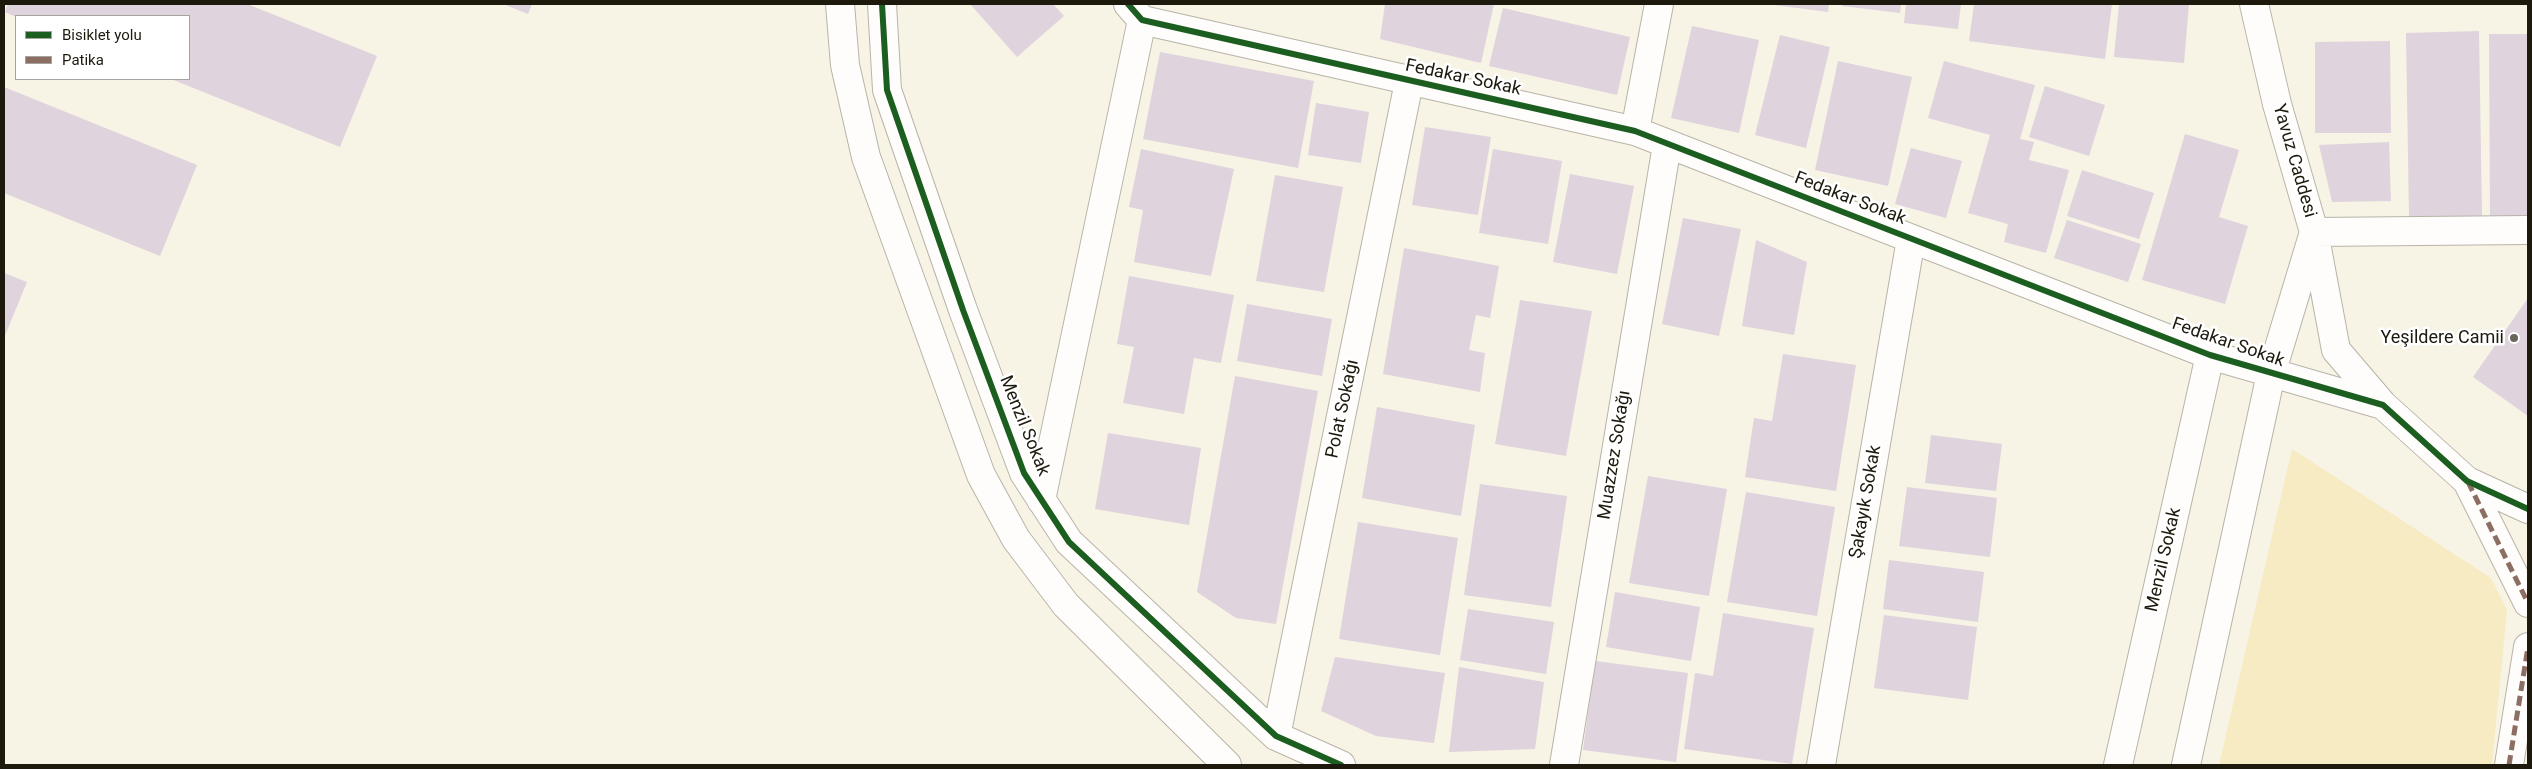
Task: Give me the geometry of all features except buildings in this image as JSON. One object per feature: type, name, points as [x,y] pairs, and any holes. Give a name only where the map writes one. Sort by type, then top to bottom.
[{"type":"street","points":[[840,4],[846,65],[866,157],[981,475],[1016,539],[1066,605],[1227,765]]},
{"type":"street","name":"Menzil Sokak","points":[[882,4],[887,90],[963,310],[1024,473],[1069,542],[1276,736],[1341,765]]},
{"type":"street","points":[[1635,131],[1659,4]]},
{"type":"street","name":"Yavuz Caddesi","points":[[2186,765],[2270,374],[2314,232],[2278,104],[2254,4]]},
{"type":"street","points":[[1041,500],[1135,12]]},
{"type":"street","name":"Fedakar Sokak","points":[[1135,12],[1409,82],[1635,131],[2210,355],[2270,374],[2383,405],[2467,481],[2528,509]]},
{"type":"street","name":"Polat Sokağı","points":[[1276,736],[1409,82]]},
{"type":"street","name":"Muazzez Sokağı","points":[[1564,765],[1667,145]]},
{"type":"street","points":[[2383,405],[2336,350],[2314,232],[2528,230]]},
{"type":"street","name":"Şakayık Sokak","points":[[1821,765],[1911,238]]},
{"type":"street","name":"Menzil Sokak","points":[[2118,765],[2210,355]]},
{"type":"street","points":[[2467,481],[2528,603]]},
{"type":"street","points":[[2509,765],[2528,647]]},
{"type":"shaded area","points":[[2292,449],[2491,578],[2507,610],[2492,765],[2219,765]]},
{"type":"marked path","points":[[2468,482],[2528,603]]},
{"type":"marked path","points":[[2509,765],[2528,647]]},
{"type":"cycle path","points":[[882,4],[887,90],[963,310],[1024,473],[1069,542],[1276,736],[1341,765]]},
{"type":"cycle path","points":[[1128,4],[1142,20],[1635,131],[2210,355],[2383,405],[2467,481],[2528,509]]},
{"type":"place","name":"Yeşildere Camii","points":[[2514,338]]}]
